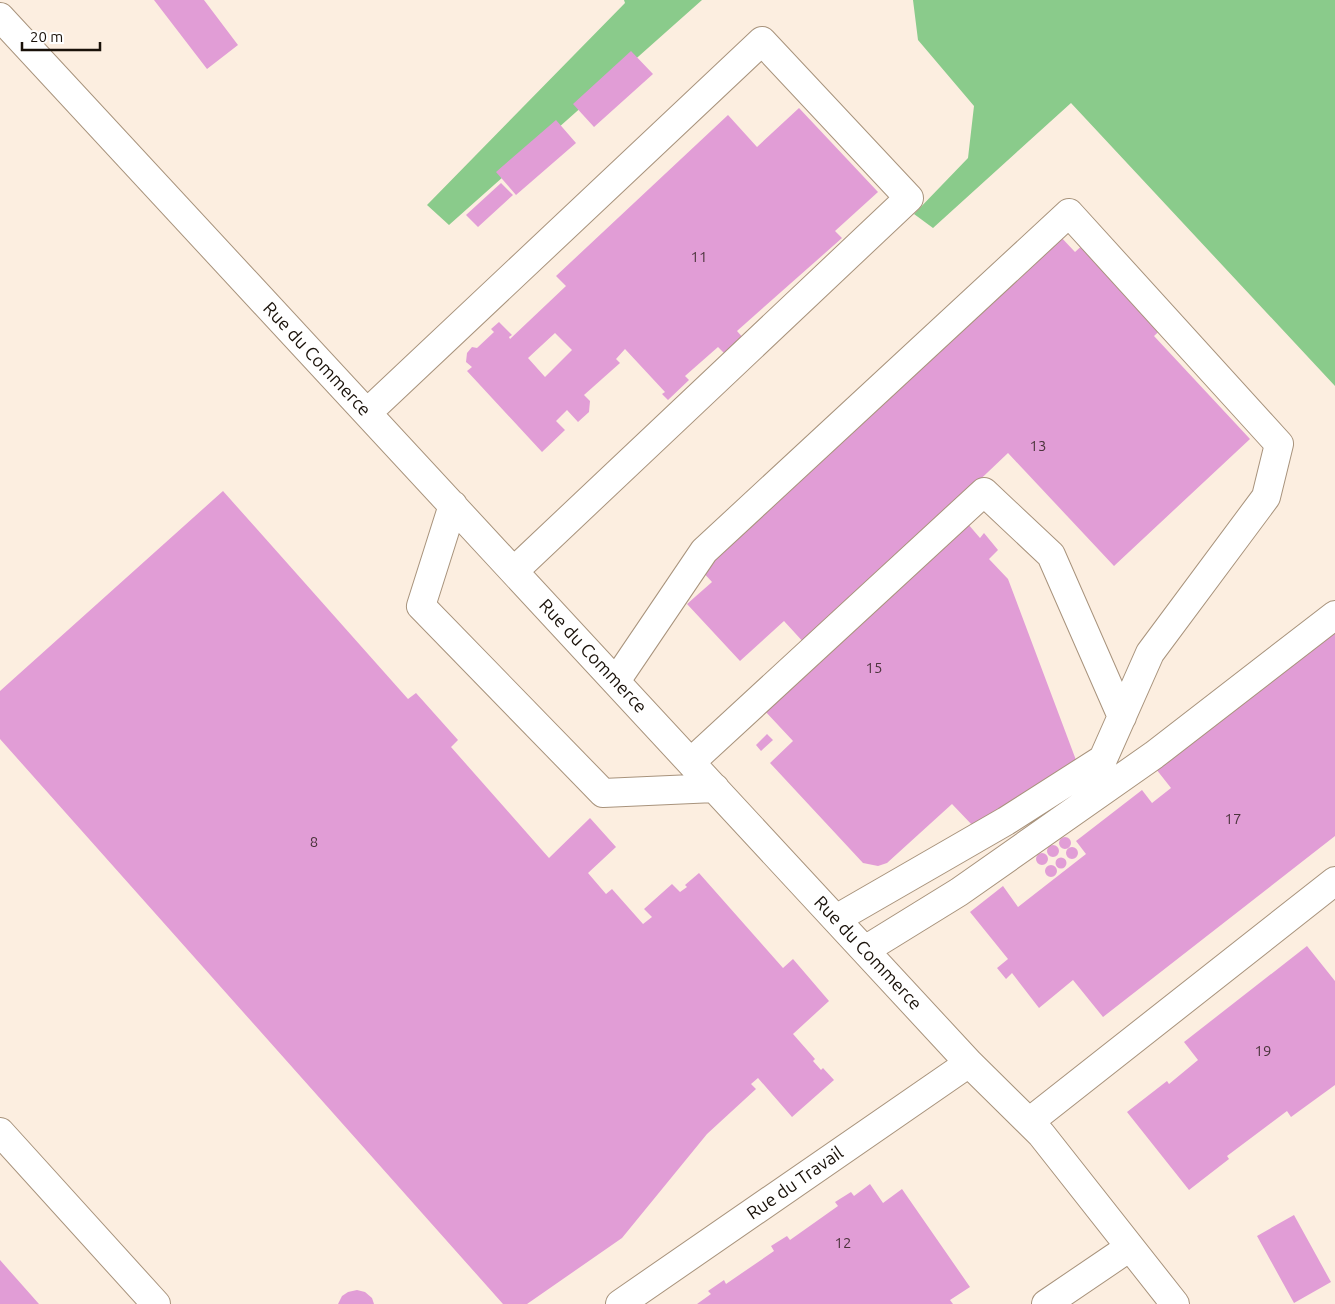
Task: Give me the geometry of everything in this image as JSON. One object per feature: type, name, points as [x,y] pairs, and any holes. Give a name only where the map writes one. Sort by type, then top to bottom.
[{"type":"street","name":"Rue du Commerce","points":[[0,17],[969,1062],[1041,1134],[1175,1304]]},
{"type":"street","points":[[367,413],[762,41],[909,198],[514,571]]},
{"type":"street","points":[[616,681],[704,551],[1069,213],[1279,444],[1266,497],[1150,653],[1103,759],[1006,821],[836,919]]},
{"type":"street","points":[[691,762],[984,492],[1051,555],[1122,717]]},
{"type":"street","points":[[453,506],[421,606],[603,793],[715,788]]},
{"type":"street","points":[[865,950],[959,892],[1154,754],[1335,615]]},
{"type":"street","points":[[1028,1122],[1335,882]]},
{"type":"street","name":"Rue du Travail","points":[[620,1304],[969,1062]]},
{"type":"street","points":[[0,1132],[156,1304]]},
{"type":"street","points":[[1046,1304],[1130,1247]]},
{"type":"green space","points":[[624,0],[702,0],[449,225],[427,205],[625,3]]},
{"type":"green space","points":[[913,0],[1335,0],[1335,386],[1071,103],[933,228],[914,214],[968,158],[974,106],[918,40]]},
{"type":"building","points":[[154,0],[204,0],[238,45],[207,69]]},
{"type":"building","points":[[631,51],[653,74],[594,127],[573,104]]},
{"type":"building","points":[[799,108],[878,192],[835,231],[842,238],[737,331],[744,339],[726,355],[718,347],[685,376],[689,380],[668,400],[662,394],[665,392],[625,349],[616,359],[620,363],[584,395],[590,401],[589,412],[578,422],[567,410],[556,421],[565,430],[542,452],[467,371],[472,367],[466,362],[467,353],[472,347],[477,348],[494,332],[491,329],[499,322],[512,335],[509,337],[510,339],[566,286],[556,276],[728,115],[757,147]],"holes":[[[555,333],[572,350],[545,377],[528,358]]]},
{"type":"building","points":[[556,120],[576,143],[516,195],[496,172]]},
{"type":"building","points":[[501,183],[513,195],[478,227],[466,215]]},
{"type":"building","points":[[1059,235],[1075,252],[1086,242],[1165,326],[1154,336],[1250,439],[1114,566],[1008,453],[806,645],[784,621],[740,661],[687,604],[712,582],[701,570]]},
{"type":"building","points":[[223,491],[408,699],[416,693],[458,740],[451,747],[549,858],[590,818],[616,847],[588,873],[606,894],[612,889],[643,924],[652,917],[644,909],[672,884],[680,892],[699,873],[783,968],[793,959],[829,1001],[793,1034],[815,1059],[813,1061],[821,1070],[823,1068],[834,1080],[792,1117],[758,1078],[751,1084],[756,1089],[707,1134],[622,1238],[527,1304],[503,1304],[0,739],[0,691]]},
{"type":"building","points":[[968,524],[980,538],[984,533],[998,550],[989,559],[1008,579],[1079,768],[974,827],[952,804],[887,863],[878,866],[863,863],[770,763],[793,741],[764,710]]},
{"type":"building","points":[[1335,629],[1335,836],[1103,1017],[1073,980],[1039,1008],[1012,973],[1006,979],[997,968],[1008,959],[970,912],[1003,886],[1018,907],[1086,854],[1076,841],[1142,790],[1152,803],[1171,788],[1156,769]]},
{"type":"building","points":[[767,734],[773,740],[761,751],[756,745]]},
{"type":"building","points":[[1065,837],[1071,843],[1065,849],[1059,843]]},
{"type":"building","points":[[1053,845],[1059,851],[1053,857],[1047,851]]},
{"type":"building","points":[[1070,847],[1074,847],[1078,853],[1074,859],[1070,859],[1066,855],[1066,851]]},
{"type":"building","points":[[1040,853],[1044,853],[1048,859],[1044,865],[1040,865],[1036,861],[1036,857]]},
{"type":"building","points":[[1061,857],[1067,863],[1061,869],[1055,863]]},
{"type":"building","points":[[1053,865],[1056,866],[1056,876],[1049,877],[1046,876],[1045,869],[1046,866]]},
{"type":"building","points":[[1307,946],[1335,981],[1335,1085],[1291,1117],[1287,1111],[1227,1156],[1229,1159],[1189,1190],[1127,1112],[1167,1081],[1169,1084],[1198,1060],[1184,1042]]},
{"type":"building","points":[[870,1184],[883,1203],[902,1189],[970,1287],[950,1300],[953,1304],[697,1304],[711,1294],[708,1291],[724,1280],[726,1284],[774,1251],[771,1246],[787,1236],[790,1240],[838,1206],[835,1202],[851,1192],[854,1196]]},
{"type":"building","points":[[1294,1215],[1331,1282],[1294,1303],[1257,1236]]},
{"type":"building","points":[[0,1260],[39,1304],[0,1304]]},
{"type":"building","points":[[357,1290],[365,1292],[372,1298],[374,1304],[338,1304],[342,1296]]}]
